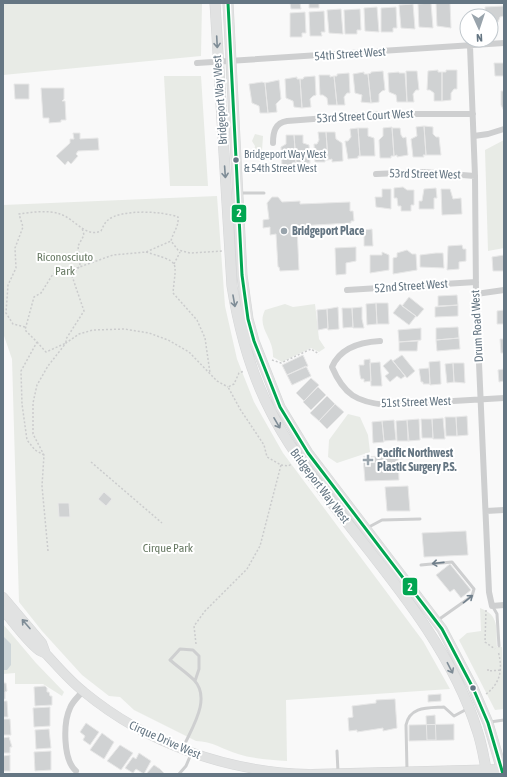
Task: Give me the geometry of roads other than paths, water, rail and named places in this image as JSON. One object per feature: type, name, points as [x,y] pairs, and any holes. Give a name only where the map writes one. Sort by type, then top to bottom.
[{"type":"main road","name":"Bridgeport Way West","points":[[215,3],[232,286],[240,330],[256,380],[271,414],[291,448],[430,634],[447,662],[477,729],[487,772]]},
{"type":"main road","name":"Bridgeport Way West","points":[[228,3],[230,62],[244,296],[254,341],[264,370],[292,430],[436,621],[455,650],[488,723],[503,771]]},
{"type":"main road","name":"Cirque Drive West","points":[[3,597],[13,615],[42,643],[46,654],[83,691],[133,727],[191,753],[251,769],[308,774]]},
{"type":"main road","name":"Cirque Drive West","points":[[3,610],[13,615]]},
{"type":"main road","points":[[312,774],[503,771]]},
{"type":"street","name":"54th Street West","points":[[197,63],[207,61],[230,62],[459,47]]},
{"type":"street","name":"Drum Road West","points":[[470,48],[475,176],[476,294],[491,605]]},
{"type":"street","name":"53rd Street Court West","points":[[273,143],[276,128],[280,123],[287,121],[380,114],[473,114]]},
{"type":"street","points":[[474,136],[488,134],[504,129]]},
{"type":"street","name":"53rd Street West","points":[[376,174],[423,172],[475,176]]},
{"type":"street","name":"52nd Street West","points":[[347,290],[476,282]]},
{"type":"street","points":[[476,294],[504,290]]},
{"type":"street","name":"51st Street West","points":[[380,341],[354,346],[336,358],[332,367],[341,385],[348,393],[358,399],[386,405],[504,398]]},
{"type":"street","points":[[486,511],[504,510]]},
{"type":"street","points":[[491,605],[504,605]]},
{"type":"street","points":[[76,771],[69,762],[66,721],[70,707],[83,691]]},
{"type":"lane","points":[[238,193],[264,193]]},
{"type":"lane","points":[[367,529],[382,520],[420,519]]},
{"type":"lane","points":[[421,565],[452,562],[472,586],[474,592],[472,596],[436,621]]},
{"type":"lane","points":[[491,605],[497,614],[499,646]]},
{"type":"lane","points":[[182,749],[199,712],[202,697],[195,681],[170,660],[180,649],[193,650],[199,656],[199,669],[195,681]]},
{"type":"lane","points":[[407,773],[406,725],[407,718],[412,712],[419,709],[444,707],[454,716],[469,709]]},
{"type":"lane","points":[[488,723],[504,720]]},
{"type":"lane","points":[[337,751],[338,774]]},
{"type":"lane","points":[[180,774],[186,766],[191,753]]},
{"type":"place","name":"Bridgeport Way West & 54th Street West","points":[[236,160]]},
{"type":"place","name":"Bridgeport Place","points":[[284,231]]},
{"type":"place","name":"Pacific Northwest Plastic Surgery P.S.","points":[[368,460]]},
{"type":"park label","name":"Riconosciuto Park","points":[[65,264]]},
{"type":"park label","name":"Cirque Park","points":[[168,548]]}]
